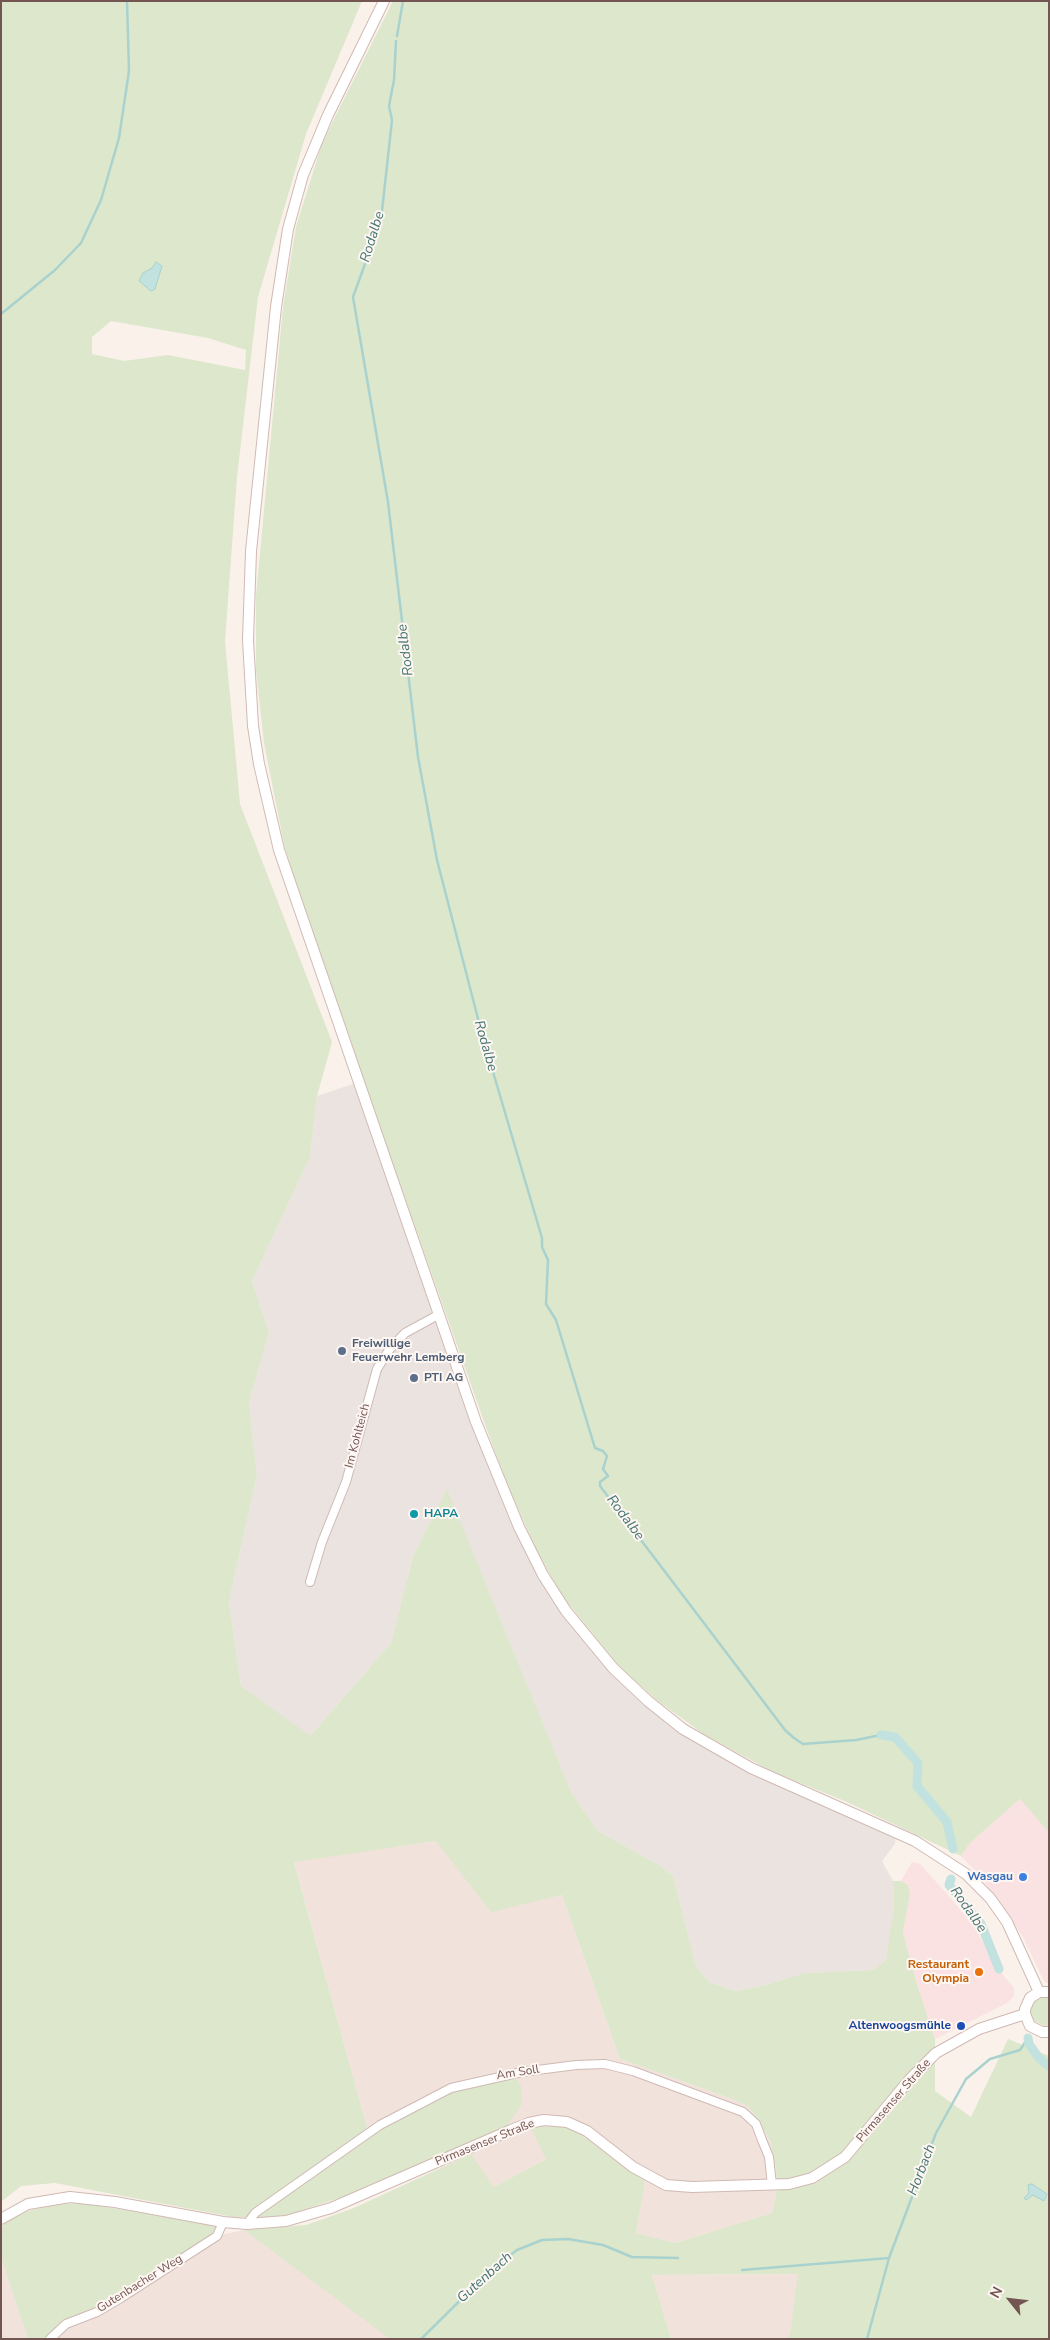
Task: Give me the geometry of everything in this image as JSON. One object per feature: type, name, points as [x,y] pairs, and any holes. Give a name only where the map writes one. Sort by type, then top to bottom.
[{"type":"street","points":[[384,1],[316,142],[304,175],[288,229],[276,307],[251,551],[249,663],[253,726],[259,764],[279,850],[476,1422],[518,1527],[554,1592],[597,1650],[648,1701],[683,1729],[751,1768],[896,1831],[928,1848],[966,1874],[990,1898],[1007,1922],[1044,1992],[1026,2003],[1025,2014],[1027,2021],[1036,2030],[1049,2032]]},
{"type":"street","name":"Im Kohlteich","points":[[310,1582],[322,1542],[348,1474],[377,1369],[388,1350],[406,1332],[438,1315]]},
{"type":"street","name":"Pirmasenser Straße","points":[[1,2219],[28,2204],[70,2197],[115,2202],[224,2222],[247,2224],[286,2222],[314,2214],[510,2130],[544,2120],[567,2122],[587,2131],[633,2167],[666,2184],[692,2187],[790,2184],[812,2178],[834,2166],[855,2146],[910,2079],[936,2054],[979,2029],[1025,2014]]},
{"type":"street","name":"Am Soll","points":[[247,2224],[255,2213],[380,2125],[451,2088],[514,2073],[576,2065],[605,2064],[633,2071],[743,2112],[756,2124],[768,2157],[772,2185]]},
{"type":"street","name":"Gutenbacher Weg","points":[[50,2339],[66,2324],[97,2312],[121,2298],[216,2236],[224,2222]]},
{"type":"shaded area","points":[[359,1082],[456,1365],[543,1575],[613,1668],[702,1741],[896,1831],[895,1844],[882,1861],[893,1881],[894,1905],[889,1945],[886,1960],[873,1970],[804,1973],[762,1986],[735,1991],[709,1982],[696,1966],[673,1876],[659,1865],[598,1831],[571,1792],[447,1490],[413,1556],[391,1643],[309,1737],[241,1686],[229,1602],[257,1475],[249,1402],[269,1333],[252,1281],[310,1157],[317,1096]]},
{"type":"shaded area","points":[[1020,1799],[1049,1833],[1049,1984],[1044,1981],[1023,1937],[981,1877],[961,1856],[970,1843]]},
{"type":"shaded area","points":[[437,1841],[491,1911],[562,1895],[620,2059],[735,2100],[749,2107],[770,2140],[776,2168],[777,2190],[772,2213],[675,2243],[636,2233],[645,2181],[625,2168],[546,2159],[494,2187],[464,2145],[522,2104],[519,2081],[369,2135],[294,1861]]},
{"type":"shaded area","name":"Altenwoogsmühle","points":[[912,1862],[920,1864],[954,1902],[975,1928],[998,1969],[1014,1988],[1014,1996],[1007,2003],[935,2039],[916,1981],[903,1932],[910,1894],[908,1885],[901,1881]]},
{"type":"shaded area","points":[[244,2230],[391,2339],[50,2339],[56,2333],[217,2236]]},
{"type":"shaded area","points":[[1,2257],[28,2339],[1,2339]]},
{"type":"shaded area","points":[[799,2274],[790,2334],[787,2339],[671,2339],[652,2275]]},
{"type":"green space","points":[[1,1],[362,1],[306,134],[258,297],[237,477],[225,641],[240,804],[332,1042],[317,1096],[310,1157],[252,1281],[269,1333],[249,1402],[257,1475],[229,1602],[241,1686],[310,1736],[391,1643],[413,1556],[447,1489],[571,1792],[598,1831],[659,1865],[673,1876],[696,1966],[709,1982],[735,1991],[762,1986],[804,1973],[873,1970],[886,1960],[894,1906],[893,1881],[901,1881],[908,1885],[910,1894],[903,1932],[916,1981],[935,2039],[935,2091],[971,2117],[1008,2039],[1049,2056],[1049,2339],[787,2339],[790,2334],[798,2274],[652,2275],[671,2339],[390,2339],[244,2230],[306,2225],[354,2208],[471,2154],[494,2187],[546,2159],[531,2128],[555,2126],[573,2129],[645,2181],[636,2233],[675,2243],[772,2213],[777,2190],[776,2168],[770,2140],[749,2107],[735,2100],[620,2059],[562,1895],[491,1912],[436,1841],[294,1862],[369,2135],[453,2090],[480,2083],[513,2078],[519,2081],[522,2104],[506,2127],[342,2197],[288,2215],[259,2218],[233,2217],[55,2183],[21,2186],[1,2202]],"holes":[[[111,321],[208,338],[246,350],[245,370],[168,355],[124,361],[92,354],[92,337]]]},
{"type":"green space","points":[[393,1],[1049,1],[1049,1833],[1020,1799],[970,1843],[961,1856],[847,1802],[771,1771],[705,1735],[658,1701],[622,1670],[563,1597],[537,1551],[510,1491],[492,1444],[309,927],[284,844],[264,743],[256,670],[256,596],[283,307],[296,227],[322,143]]},
{"type":"green space","points":[[1041,1997],[1049,1997],[1049,2025],[1045,2026],[1032,2020],[1029,2011],[1033,2002]]},
{"type":"green space","points":[[84,2203],[216,2226],[214,2237],[149,2280],[66,2324],[50,2339],[28,2339],[1,2257],[1,2227],[8,2221],[31,2210],[59,2204]]},
{"type":"water","points":[[156,262],[162,266],[155,289],[151,291],[139,281],[143,273],[152,268]]},
{"type":"water","points":[[1032,2184],[1047,2194],[1044,2201],[1033,2195],[1026,2200],[1024,2198],[1029,2193],[1028,2185]]},
{"type":"waterway","points":[[1,314],[55,270],[81,243],[101,200],[119,138],[129,71],[127,1]]},
{"type":"waterway","name":"Rodalbe","points":[[397,36],[403,1]]},
{"type":"waterway","name":"Rodalbe","points":[[396,41],[394,80],[389,106],[392,120],[381,220],[353,297],[388,502],[418,757],[437,860],[483,1038],[542,1238],[542,1247],[548,1260],[546,1304],[556,1320],[595,1448],[603,1451],[607,1456],[603,1469],[608,1476],[600,1482],[600,1486],[785,1730],[803,1744],[856,1740],[881,1735]]},
{"type":"waterway","name":"Rodalbe","points":[[881,1735],[895,1737],[918,1763],[917,1786],[947,1822],[953,1849]]},
{"type":"waterway","name":"Rodalbe","points":[[951,1879],[949,1885],[981,1924],[999,1969]]},
{"type":"waterway","name":"Horbach","points":[[867,2339],[889,2258],[936,2133],[966,2079],[990,2059],[1020,2050],[1028,2038]]},
{"type":"waterway","name":"Rodalbe","points":[[1028,2038],[1029,2044],[1039,2058],[1049,2066]]},
{"type":"waterway","name":"Gutenbach","points":[[421,2339],[492,2269],[517,2250],[542,2240],[568,2239],[603,2245],[632,2257],[678,2258]]},
{"type":"waterway","name":"Gutenbach","points":[[742,2270],[889,2258]]},
{"type":"place","name":"Freiwillige Feuerwehr Lemberg","points":[[342,1351]]},
{"type":"place","name":"PTI AG","points":[[414,1378]]},
{"type":"place","name":"HAPA","points":[[414,1514]]},
{"type":"place","name":"Wasgau","points":[[1023,1877]]},
{"type":"place","name":"Restaurant Olympia","points":[[979,1972]]},
{"type":"place","name":"Altenwoogsmühle","points":[[961,2026]]}]
